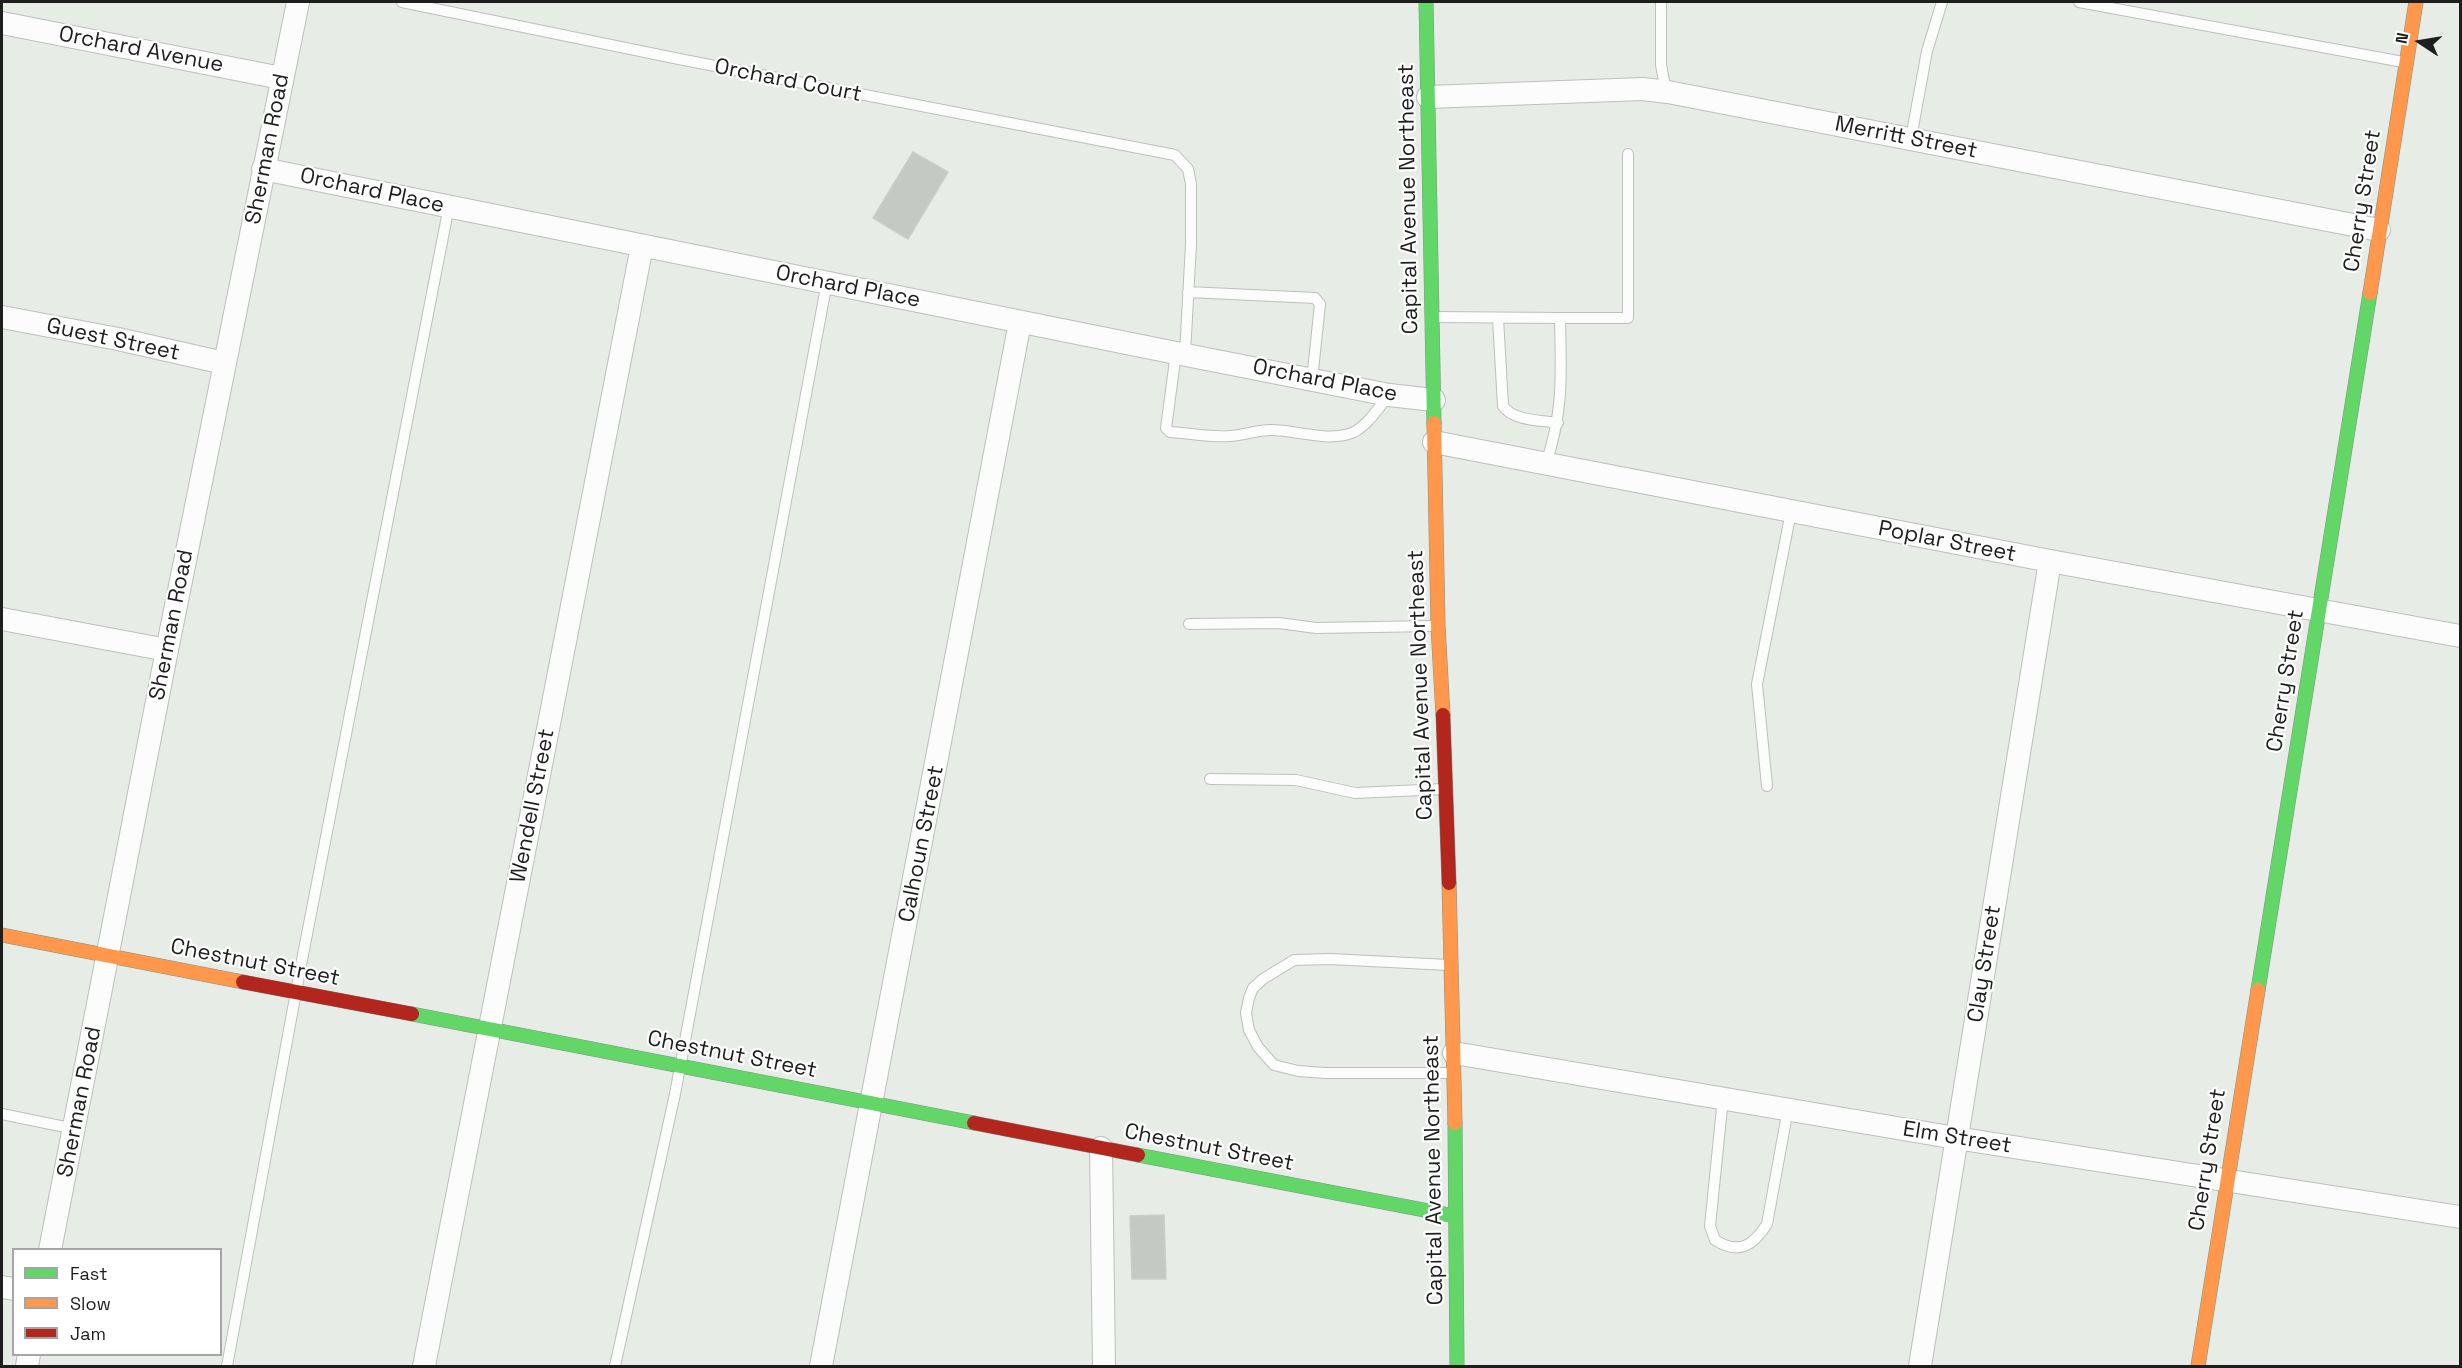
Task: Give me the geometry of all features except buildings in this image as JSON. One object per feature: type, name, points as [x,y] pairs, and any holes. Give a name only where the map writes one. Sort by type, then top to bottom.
[{"type":"street","name":"Sherman Road","points":[[50,1248],[167,650],[298,2]]},
{"type":"street","name":"Capital Avenue Northeast","points":[[1426,2],[1438,626],[1447,789],[1455,1063],[1457,1366]]},
{"type":"street","name":"Cherry Street","points":[[2198,1366],[2416,2]]},
{"type":"street","name":"Orchard Avenue","points":[[2,23],[281,78]]},
{"type":"street","name":"Merritt Street","points":[[1428,97],[1632,89],[1666,91],[2379,231]]},
{"type":"street","name":"Orchard Place","points":[[263,169],[1312,380],[1389,395],[1434,400]]},
{"type":"street","name":"Wendell Street","points":[[424,1366],[633,282],[642,246]]},
{"type":"street","name":"Guest Street","points":[[2,317],[118,339],[225,363]]},
{"type":"street","name":"Calhoun Street","points":[[821,1366],[1020,322]]},
{"type":"street","name":"Poplar Street","points":[[1434,442],[2050,561],[2460,636]]},
{"type":"street","name":"Clay Street","points":[[1920,1366],[2050,561]]},
{"type":"street","points":[[2,619],[167,650]]},
{"type":"street","name":"Chestnut Street","points":[[2,934],[490,1031],[680,1065],[1455,1216]]},
{"type":"street","name":"Elm Street","points":[[1455,1063],[1723,1098],[1956,1138],[2460,1217]]},
{"type":"street","points":[[1101,1148],[1104,1366]]},
{"type":"lane","name":"Orchard Court","points":[[402,2],[668,57],[1175,155],[1188,170],[1191,184],[1188,292]]},
{"type":"lane","points":[[1661,2],[1661,65],[1666,91]]},
{"type":"lane","points":[[1911,138],[1927,51],[1942,2]]},
{"type":"lane","points":[[2079,2],[2407,63]]},
{"type":"lane","points":[[1432,317],[1628,318],[1628,154]]},
{"type":"lane","points":[[226,1366],[296,992],[449,206]]},
{"type":"lane","points":[[615,1366],[680,1065],[827,282]]},
{"type":"lane","points":[[1312,380],[1320,304],[1315,298],[1188,292],[1181,354],[1166,428],[1170,432],[1228,436],[1267,430],[1329,436],[1343,435],[1363,425],[1389,395]]},
{"type":"lane","points":[[1498,318],[1503,406],[1507,411],[1520,417],[1558,423]]},
{"type":"lane","points":[[1546,464],[1558,423],[1562,392],[1560,318]]},
{"type":"lane","points":[[1767,786],[1757,684],[1791,512]]},
{"type":"lane","points":[[1189,624],[1279,623],[1316,628],[1438,626]]},
{"type":"lane","points":[[1210,779],[1296,780],[1355,793],[1447,789]]},
{"type":"lane","points":[[1452,966],[1294,960],[1253,988],[1248,998],[1246,1013],[1249,1030],[1258,1047],[1274,1065],[1298,1071],[1325,1073],[1455,1063]]},
{"type":"lane","points":[[1723,1098],[1710,1226],[1715,1240],[1726,1247],[1743,1248],[1757,1240],[1767,1224],[1788,1109]]},
{"type":"lane","points":[[2,1114],[75,1129]]},
{"type":"traffic: fast","points":[[1426,2],[1434,423]]},
{"type":"traffic: fast","points":[[2258,990],[2370,293]]},
{"type":"traffic: fast","points":[[412,1014],[974,1123]]},
{"type":"traffic: fast","points":[[1455,1123],[1457,1366]]},
{"type":"traffic: fast","points":[[1138,1155],[1455,1216]]},
{"type":"traffic: slow","points":[[2370,293],[2416,2]]},
{"type":"traffic: slow","points":[[1434,423],[1438,626],[1443,715]]},
{"type":"traffic: slow","points":[[1449,883],[1455,1123]]},
{"type":"traffic: slow","points":[[2,935],[243,982]]},
{"type":"traffic: slow","points":[[2198,1366],[2258,990]]},
{"type":"traffic: jam","points":[[1443,715],[1449,883]]},
{"type":"traffic: jam","points":[[243,982],[412,1014]]},
{"type":"traffic: jam","points":[[974,1123],[1138,1155]]}]
